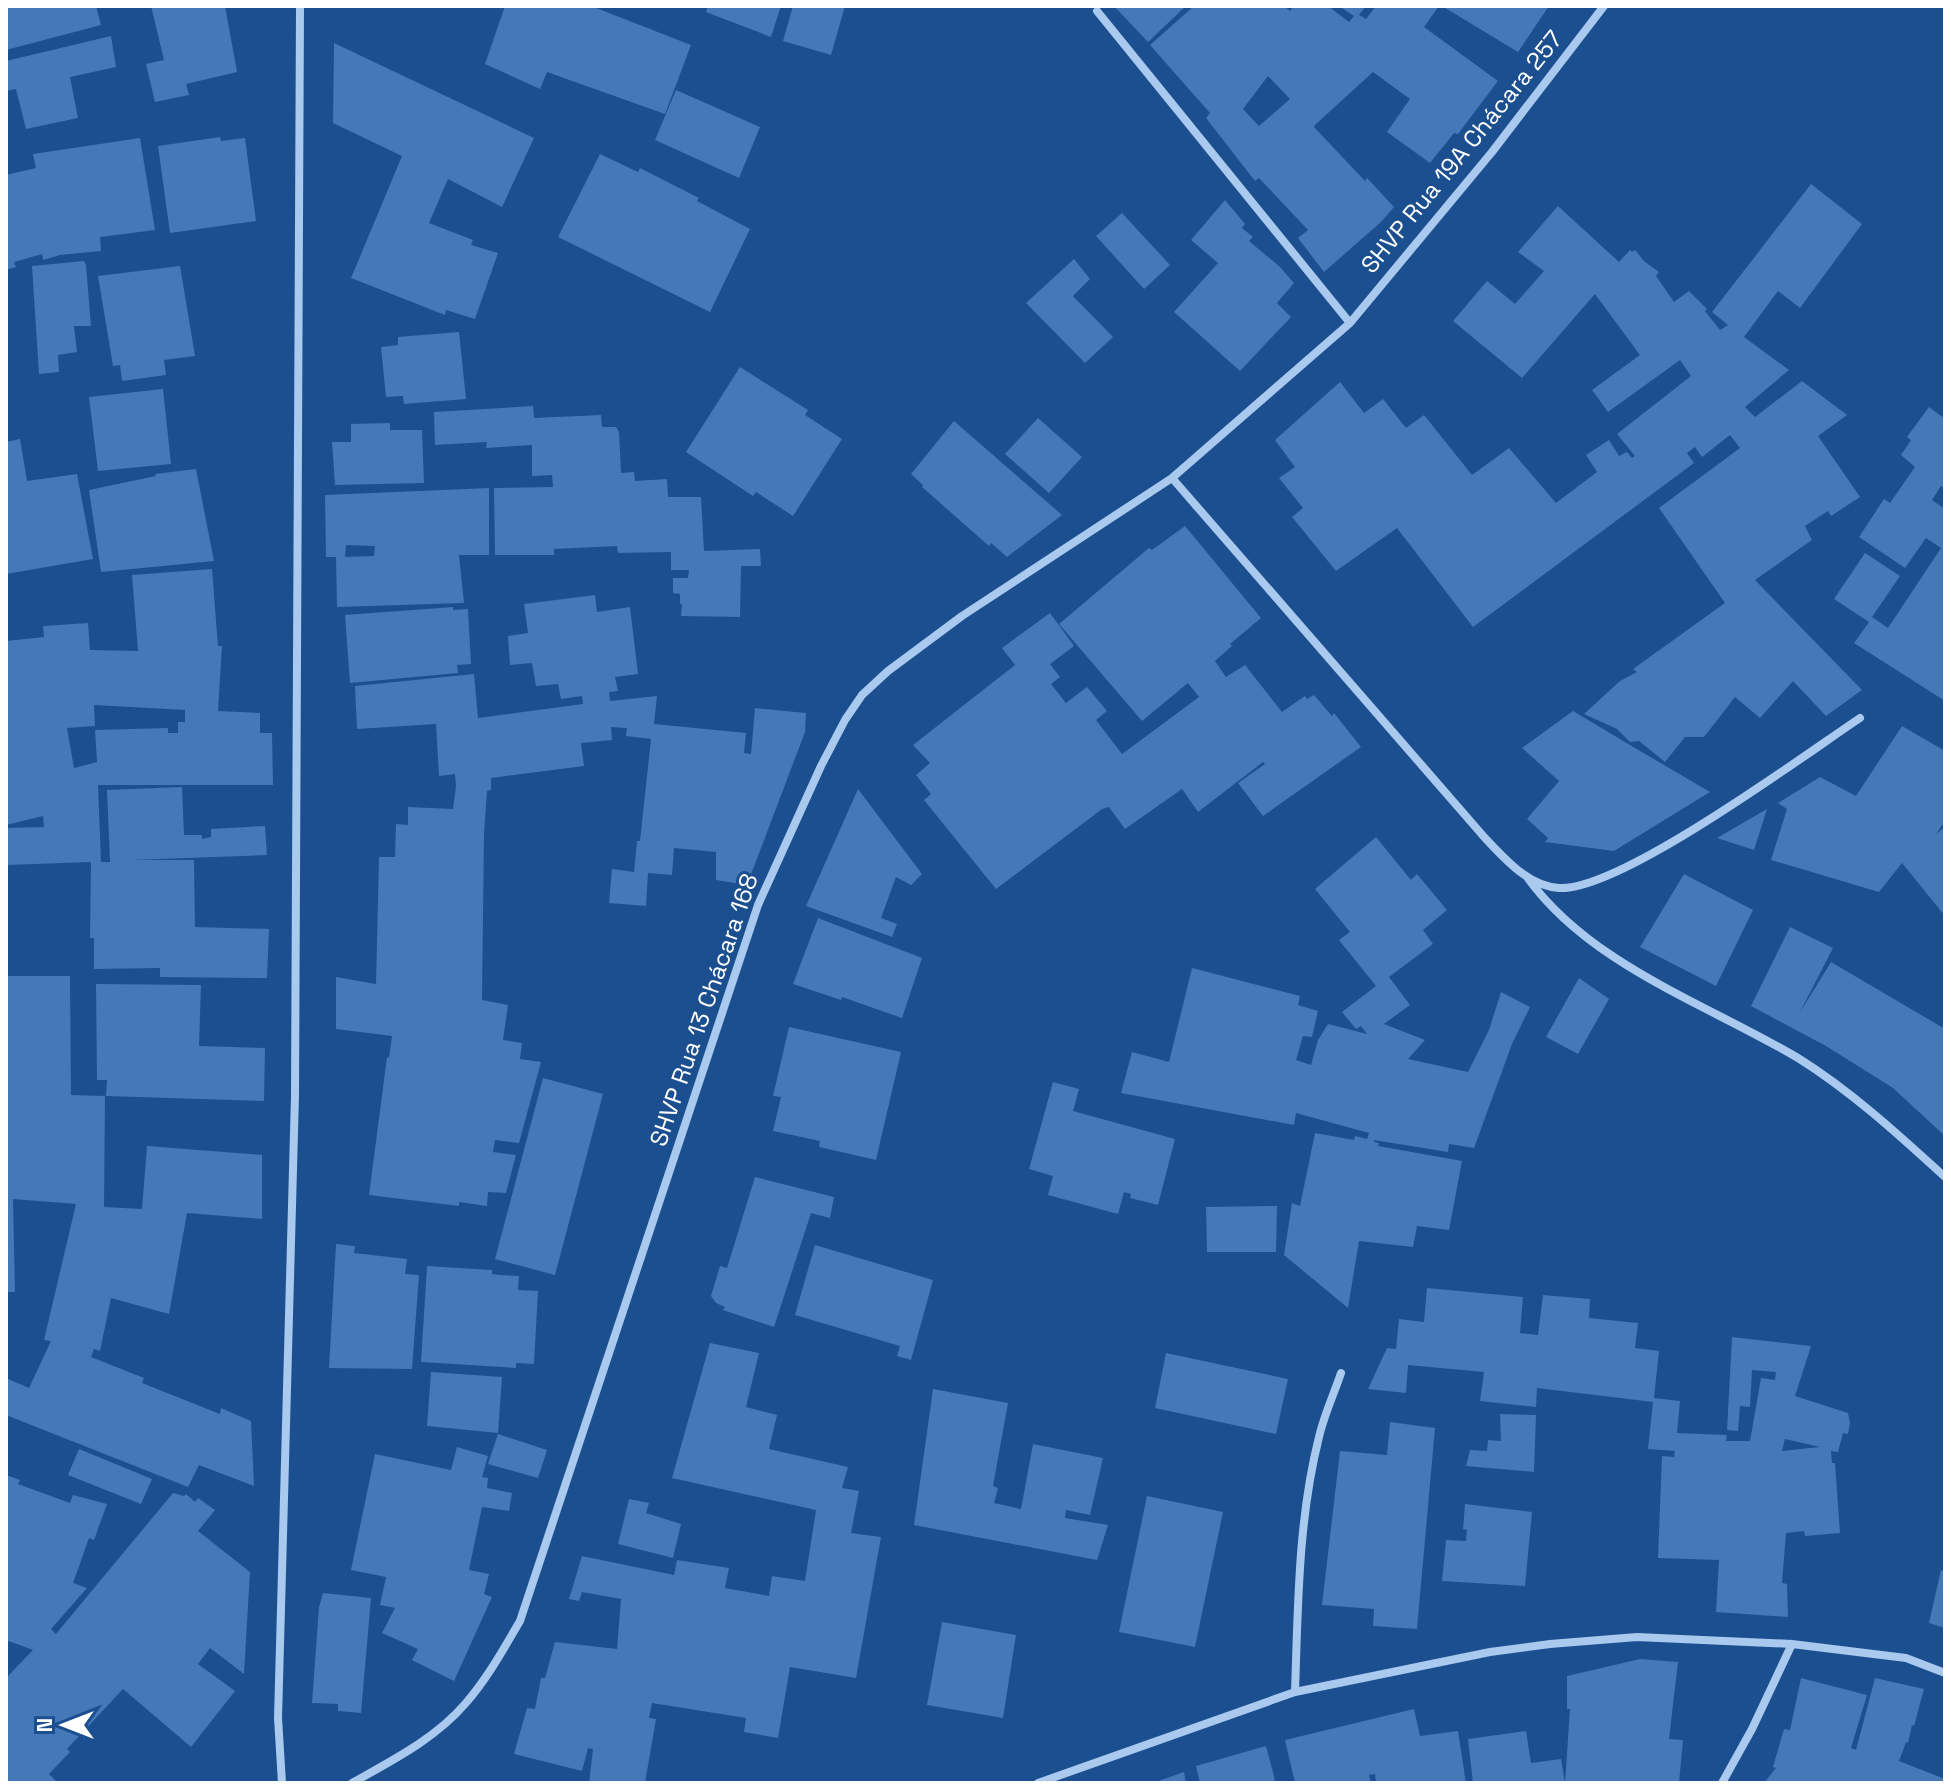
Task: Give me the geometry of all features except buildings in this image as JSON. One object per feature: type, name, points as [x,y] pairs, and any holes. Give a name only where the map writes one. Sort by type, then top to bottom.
[{"type":"street","points":[[282,1783],[278,1718],[295,1080],[300,6]]},
{"type":"street","name":"SHVP Rua 19A Chácara 257","points":[[962,616],[1172,478],[1350,323],[1492,152],[1604,6]]},
{"type":"street","points":[[1097,11],[1350,323]]},
{"type":"street","points":[[1172,478],[1511,866],[1561,889],[1599,880],[1705,822],[1860,718]]},
{"type":"street","name":"SHVP Rua 13 Chácara 168","points":[[352,1783],[425,1740],[463,1707],[492,1670],[520,1621],[758,905],[821,766],[862,695],[888,671],[962,616]]},
{"type":"street","points":[[1527,876],[1545,902],[1580,933],[1619,960],[1800,1059],[1852,1097],[1945,1177]]},
{"type":"street","points":[[1295,1692],[1301,1548],[1308,1493],[1319,1435],[1341,1373]]},
{"type":"street","points":[[1038,1783],[1295,1692],[1490,1652],[1550,1644],[1637,1637],[1792,1644],[1906,1658],[1945,1673]]},
{"type":"street","points":[[1722,1783],[1752,1729],[1792,1644]]}]
